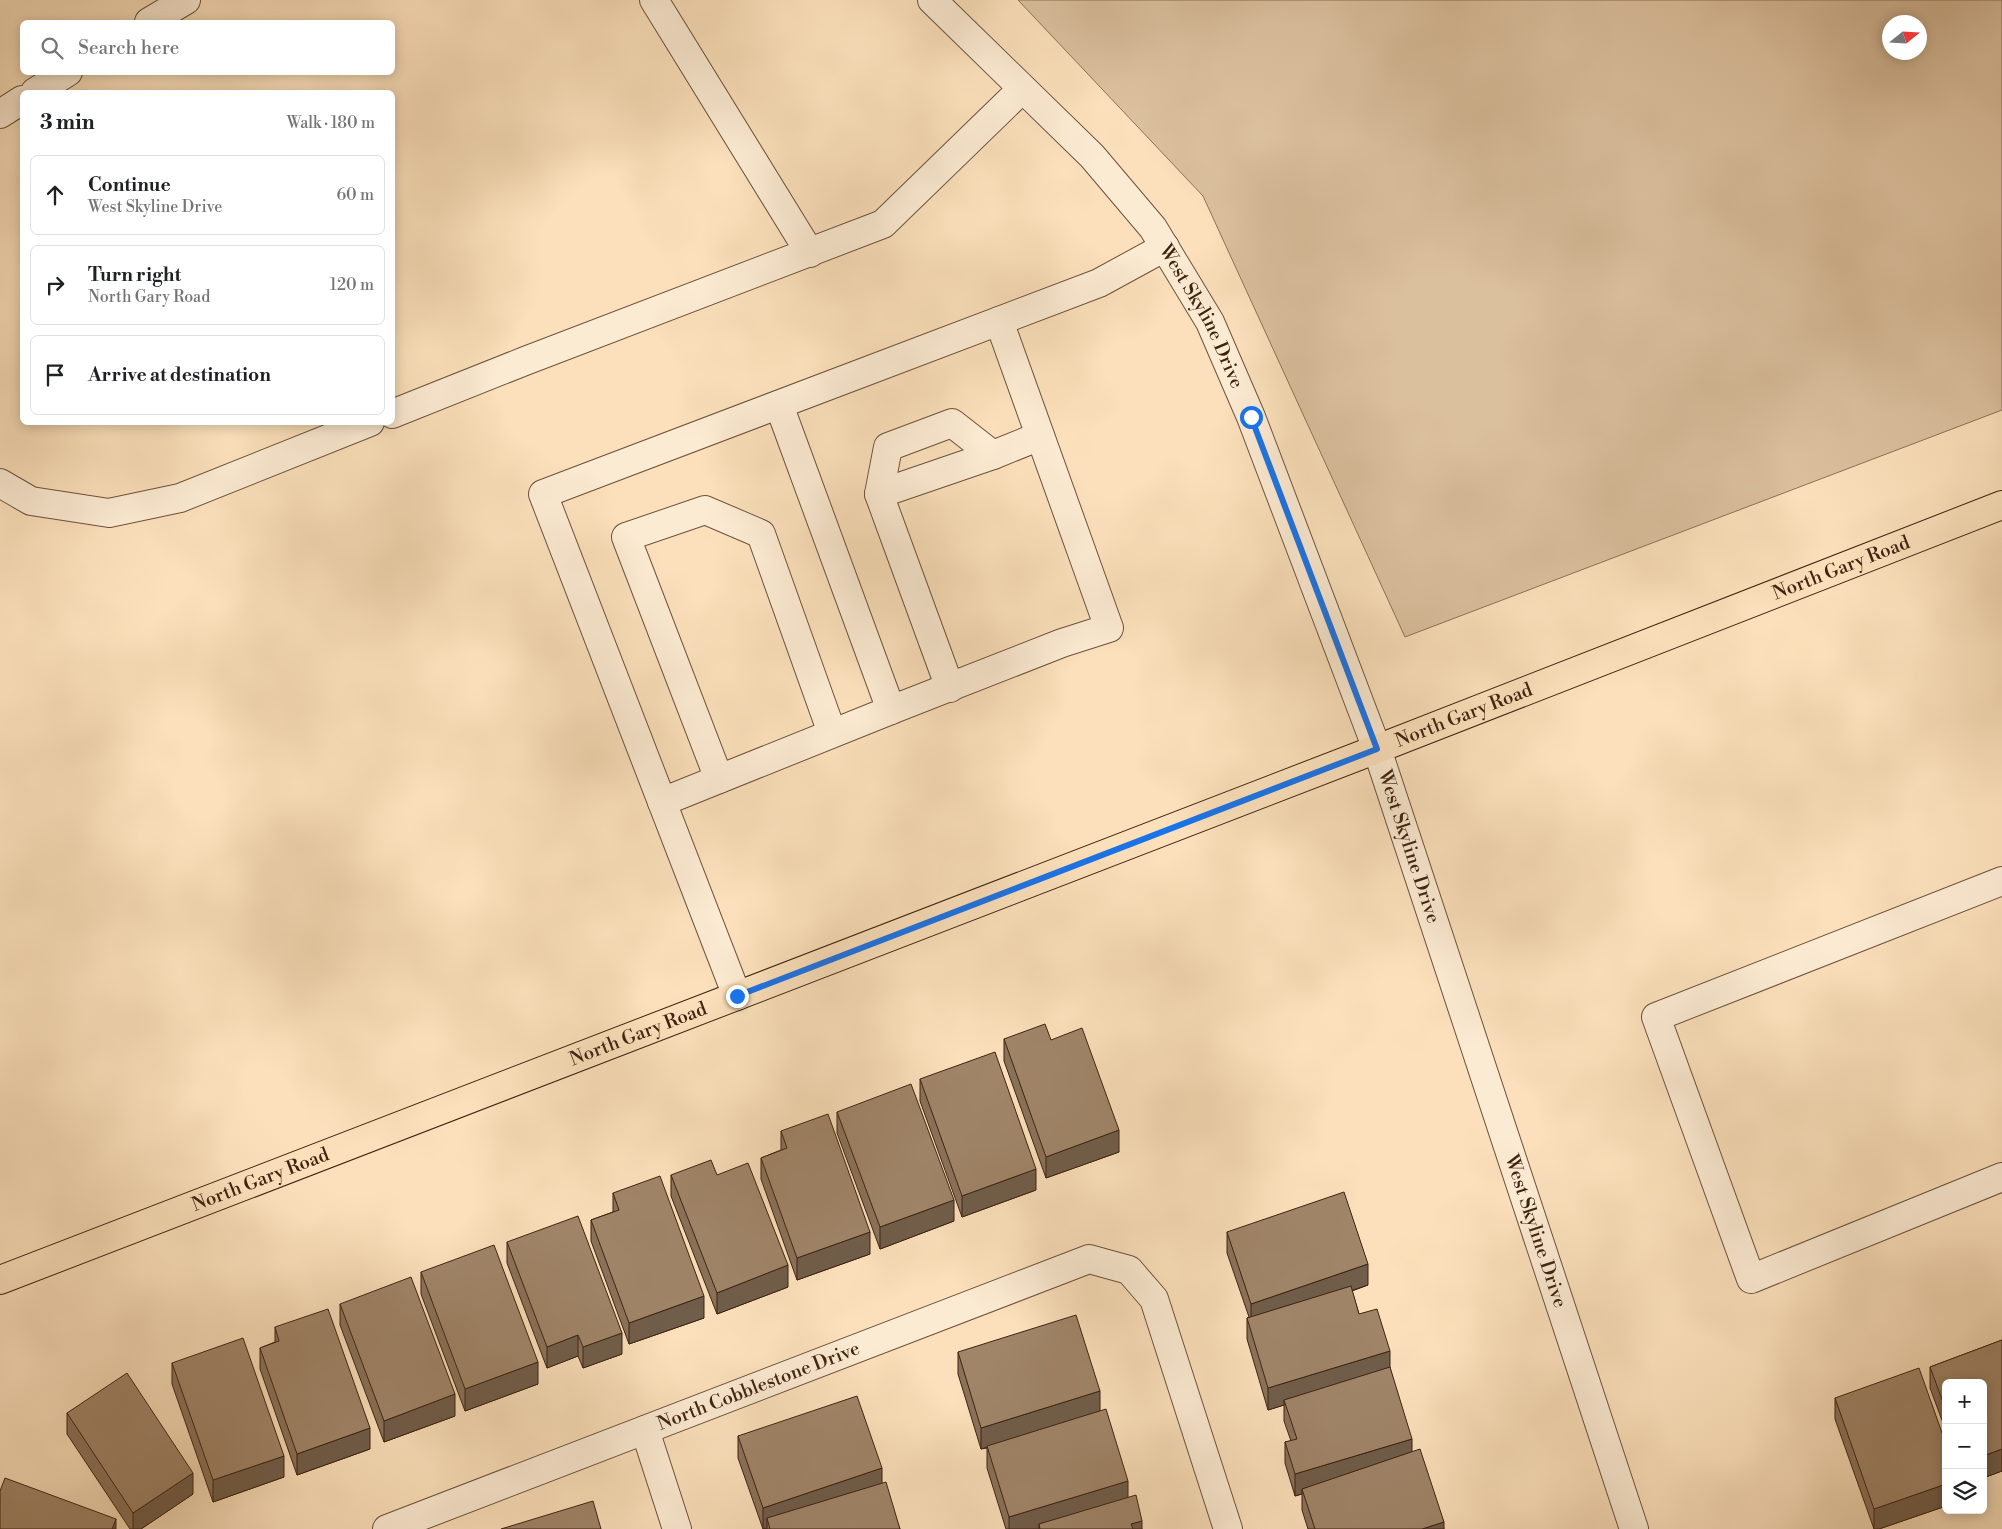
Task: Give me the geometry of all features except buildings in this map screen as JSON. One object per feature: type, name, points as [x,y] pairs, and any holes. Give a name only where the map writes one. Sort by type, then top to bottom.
[{"type":"main road","name":"North Gary Road","points":[[0,1280],[1377,749],[2002,505]]},
{"type":"street","points":[[152,20],[186,0]]},
{"type":"street","points":[[654,0],[810,253]]},
{"type":"street","name":"West Skyline Drive","points":[[932,0],[1092,156],[1153,228],[1210,322],[1251,417],[1377,749],[1634,1529]]},
{"type":"street","points":[[38,90],[63,75]]},
{"type":"street","points":[[395,413],[883,224],[1022,89]]},
{"type":"street","points":[[0,114],[20,101]]},
{"type":"street","points":[[737,996],[543,494],[1099,283],[1165,247]]},
{"type":"street","points":[[662,802],[1062,643],[1109,628],[1000,320]]},
{"type":"street","points":[[779,405],[891,710]]},
{"type":"street","points":[[950,688],[879,494],[888,446],[952,423],[992,455]]},
{"type":"street","points":[[0,484],[31,501],[109,513],[180,498],[362,425]]},
{"type":"street","points":[[879,494],[992,455],[1040,436]]},
{"type":"street","points":[[719,779],[626,537],[705,510],[761,534],[832,733]]},
{"type":"street","points":[[2002,881],[1656,1017],[1751,1279],[2002,1177]]},
{"type":"street","name":"North Cobblestone Drive","points":[[387,1529],[1089,1258],[1129,1270],[1154,1299],[1228,1529]]},
{"type":"street","points":[[645,1430],[677,1529]]},
{"type":"shaded area","points":[[1018,0],[2002,0],[2002,410],[1405,637],[1203,196]]},
{"type":"route","points":[[737,996],[1377,749],[1251,417]]}]
